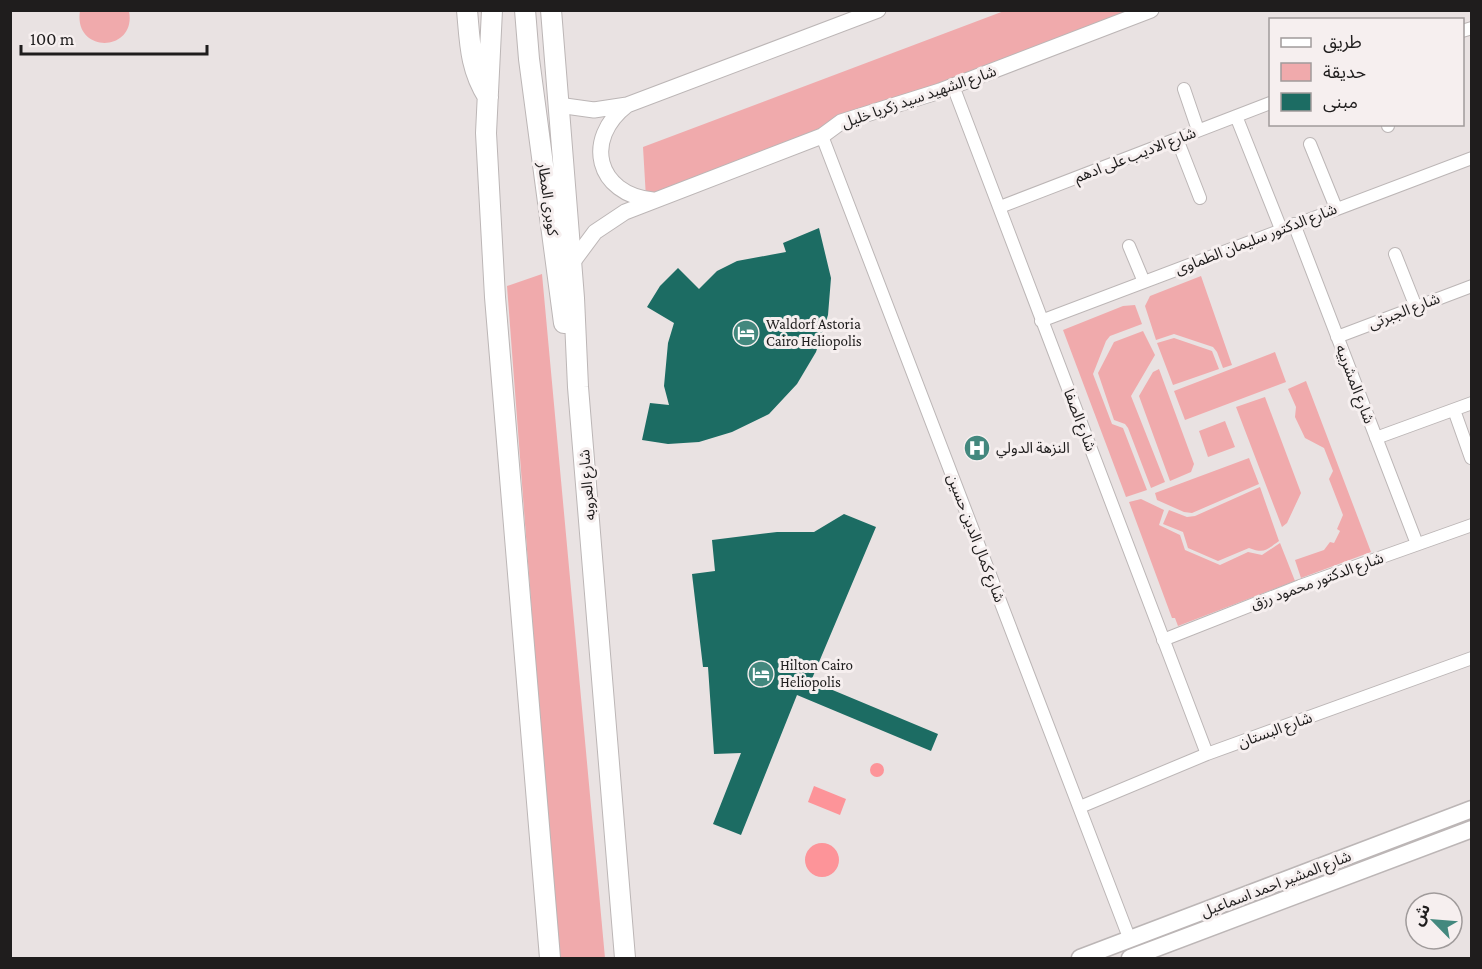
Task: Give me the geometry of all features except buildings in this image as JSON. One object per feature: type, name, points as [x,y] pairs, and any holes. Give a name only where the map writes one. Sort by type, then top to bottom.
[{"type":"highway","points":[[467,10],[473,66],[478,82],[488,97]]},
{"type":"highway","points":[[492,10],[486,133],[495,297],[550,958]]},
{"type":"highway","name":"كوبرى المطار","points":[[525,10],[529,59],[563,322],[578,387]]},
{"type":"highway","name":"شارع العروبه","points":[[551,10],[572,263],[578,387],[625,958]]},
{"type":"main road","name":"شارع المشير احمد اسماعيل","points":[[1080,958],[1472,809]]},
{"type":"main road","name":"شارع المشير احمد اسماعيل","points":[[1130,958],[1472,829]]},
{"type":"street","name":"شارع الشهيد سيد زكريا خليل","points":[[572,263],[584,244],[607,223],[625,212],[822,136],[841,122],[953,86],[1151,10]]},
{"type":"street","points":[[558,105],[594,110],[627,105],[873,11]]},
{"type":"street","name":"شارع الصفا","points":[[953,86],[1207,754]]},
{"type":"street","points":[[1184,89],[1198,130]]},
{"type":"street","name":"شارع الاديب على ادهم","points":[[1000,207],[1269,103]]},
{"type":"street","points":[[627,105],[614,116],[605,130],[601,147],[602,164],[610,179],[622,191],[637,198],[654,200]]},
{"type":"street","points":[[1236,116],[1281,229]]},
{"type":"street","name":"شارع كمال الدين حسين","points":[[822,136],[1130,940]]},
{"type":"street","points":[[1177,139],[1200,198]]},
{"type":"street","points":[[1310,144],[1336,208]]},
{"type":"street","name":"شارع الدكتور سليمان الطماوى","points":[[1041,321],[1472,158]]},
{"type":"street","name":"شارع المشربيه","points":[[1294,224],[1417,544]]},
{"type":"street","points":[[1129,246],[1144,282]]},
{"type":"street","points":[[1395,254],[1416,307]]},
{"type":"street","name":"شارع الجبرتى","points":[[1337,337],[1472,286]]},
{"type":"street","points":[[1376,438],[1472,403]]},
{"type":"street","points":[[1454,410],[1471,458]]},
{"type":"street","name":"شارع الدكتور محمود رزق","points":[[1163,640],[1300,586],[1472,525]]},
{"type":"street","name":"شارع البستان","points":[[1080,807],[1207,754],[1472,658]]},
{"type":"green space","points":[[80,11],[129,11],[129,25],[124,35],[115,41],[105,43],[95,41],[86,35],[80,25]]},
{"type":"green space","points":[[1004,11],[1127,11],[646,198],[643,147]]},
{"type":"green space","points":[[542,274],[605,958],[558,958],[507,286]]},
{"type":"green space","points":[[1201,276],[1232,365],[1223,368],[1213,347],[1174,334],[1156,340],[1145,306],[1150,296]]},
{"type":"green space","points":[[1135,305],[1142,324],[1110,336],[1093,374],[1112,424],[1123,428],[1147,490],[1126,497],[1063,330],[1123,306]]},
{"type":"green space","points":[[1143,331],[1155,355],[1131,396],[1165,482],[1151,488],[1128,428],[1125,424],[1114,420],[1098,373],[1114,342]]},
{"type":"green space","points":[[1174,338],[1212,351],[1219,369],[1173,385],[1157,343]]},
{"type":"green space","points":[[1275,352],[1286,382],[1185,420],[1174,391]]},
{"type":"green space","points":[[1159,369],[1194,464],[1191,472],[1170,481],[1139,396],[1153,372]]},
{"type":"green space","points":[[1306,381],[1371,552],[1301,578],[1295,560],[1324,550],[1330,542],[1334,543],[1340,531],[1337,529],[1343,515],[1329,479],[1333,471],[1324,448],[1305,438],[1295,417],[1296,407],[1288,389]]},
{"type":"green space","points":[[1265,397],[1301,493],[1287,523],[1282,527],[1236,407]]},
{"type":"green space","points":[[1225,421],[1235,447],[1208,457],[1199,431]]},
{"type":"green space","points":[[1249,458],[1259,484],[1192,513],[1184,512],[1157,500],[1155,493]]},
{"type":"green space","points":[[1260,487],[1279,541],[1265,550],[1249,548],[1218,561],[1188,548],[1183,532],[1163,524],[1169,510],[1187,517],[1195,516]]},
{"type":"green space","points":[[1141,499],[1164,510],[1159,525],[1180,535],[1185,550],[1220,565],[1248,552],[1262,555],[1280,543],[1295,581],[1178,626],[1175,618],[1172,618],[1129,502]]},
{"type":"shaded area","points":[[874,763],[880,763],[884,770],[880,777],[874,777],[870,773],[870,767]]},
{"type":"shaded area","points":[[814,786],[846,799],[840,815],[808,802]]},
{"type":"shaded area","points":[[822,843],[834,848],[839,860],[834,872],[822,877],[810,872],[805,860],[810,848]]},
{"type":"place","name":"Waldorf Astoria Cairo Heliopolis","points":[[746,333]]},
{"type":"place","name":"النزهة الدولي","points":[[977,448]]},
{"type":"place","name":"Hilton Cairo Heliopolis","points":[[761,674]]}]
